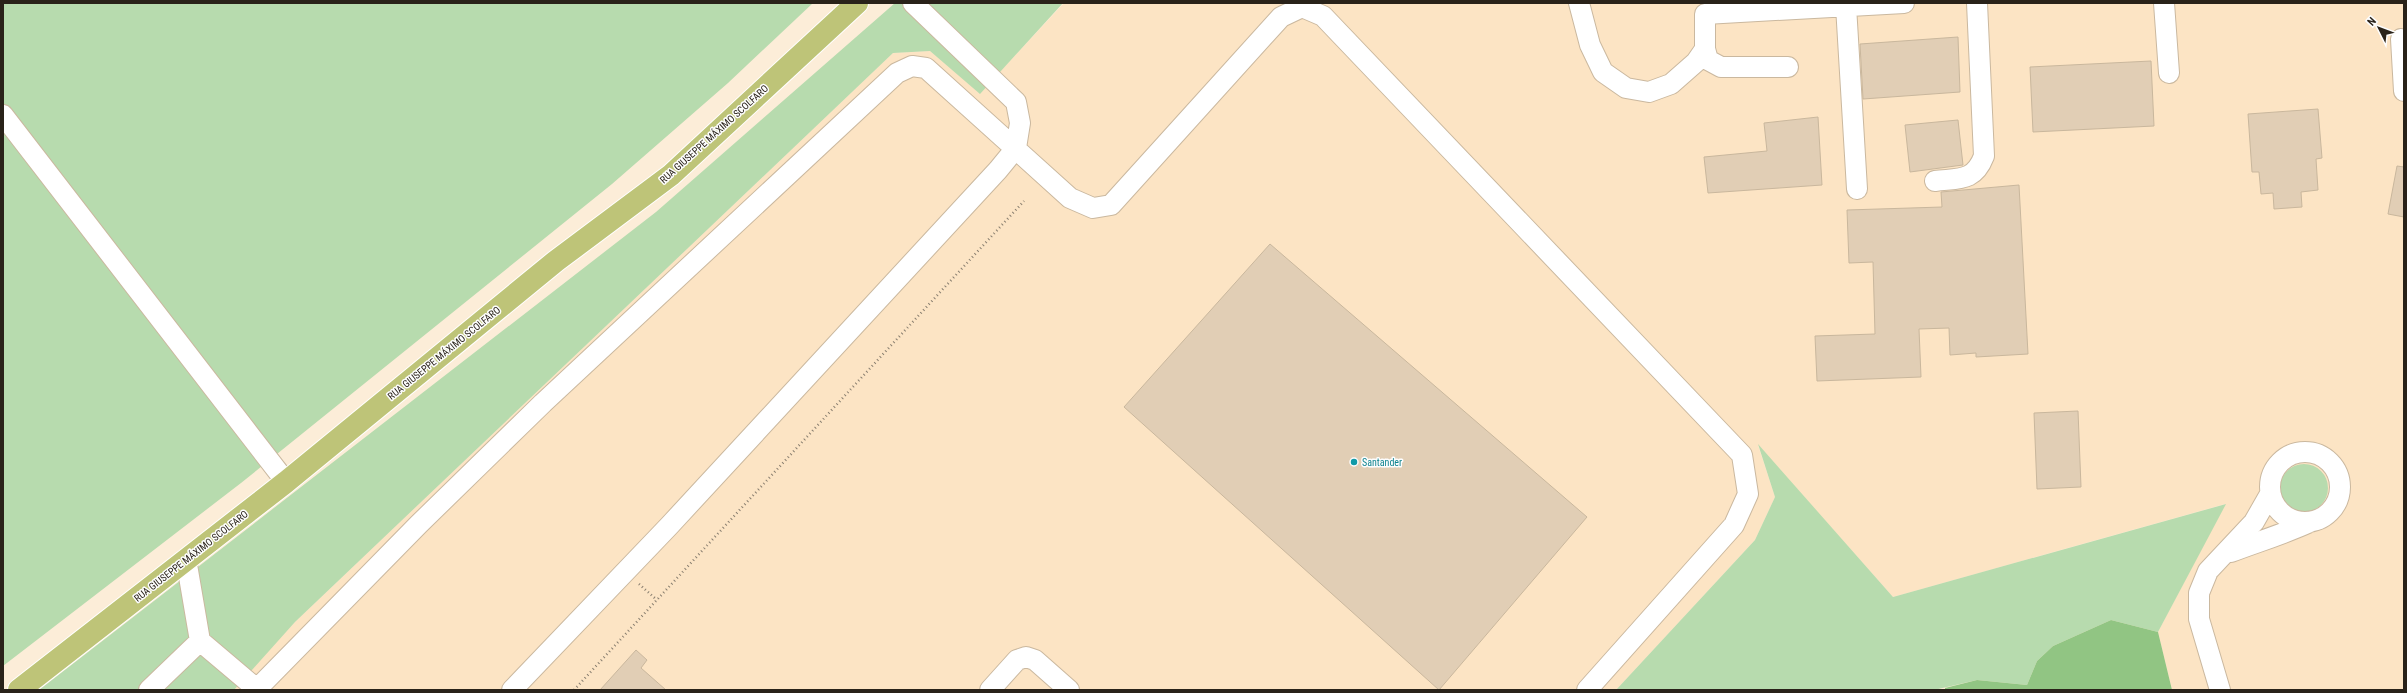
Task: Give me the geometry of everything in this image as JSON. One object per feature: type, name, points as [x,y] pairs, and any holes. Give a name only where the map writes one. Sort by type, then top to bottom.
[{"type":"main road","name":"RUA GIUSEPPE MÁXIMO SCOLFARO","points":[[19,690],[286,482],[556,261],[671,174],[857,3]]},
{"type":"street","points":[[512,690],[626,571],[992,176],[1016,148],[1020,123],[1016,102],[913,3]]},
{"type":"street","points":[[1579,3],[1590,45],[1603,72],[1626,88],[1649,92],[1671,84],[1696,62],[1705,50]]},
{"type":"street","points":[[1788,67],[1721,67],[1708,60],[1705,50],[1705,9],[1846,6],[1904,3]]},
{"type":"street","points":[[1935,181],[1970,176],[1979,169],[1984,156],[1977,3]]},
{"type":"street","points":[[2164,3],[2168,73]]},
{"type":"street","points":[[1846,6],[1857,189]]},
{"type":"street","points":[[186,559],[200,641],[257,690],[418,524],[543,403],[897,73],[912,66],[926,68],[1070,198],[1094,208],[1111,205],[1281,17],[1302,7],[1324,16],[1742,455],[1748,494],[1734,525],[1587,690]]},
{"type":"street","points":[[2401,39],[2404,91]]},
{"type":"street","points":[[3,115],[286,482]]},
{"type":"street","points":[[2220,557],[2266,538],[2286,533],[2321,518],[2331,511],[2338,501],[2341,489],[2340,477],[2334,466],[2326,457],[2315,452],[2303,451],[2291,454],[2281,460],[2273,470],[2270,482],[2270,494],[2280,512],[2288,518],[2298,522],[2310,522]]},
{"type":"street","points":[[2220,690],[2199,619],[2199,593],[2208,571],[2254,522],[2270,494]]},
{"type":"street","points":[[149,690],[200,641]]},
{"type":"street","points":[[990,690],[1017,660],[1026,657],[1035,660],[1069,690]]},
{"type":"path","points":[[574,690],[1024,201]]},
{"type":"path","points":[[626,571],[657,600]]},
{"type":"shaded area","points":[[1064,3],[2404,3],[2404,690],[2172,690],[2158,632],[2225,504],[1893,597],[1758,445],[1775,497],[1755,540],[1616,690],[232,690],[295,622],[893,53],[930,51],[980,93]]},
{"type":"green space","points":[[3,3],[813,3],[728,83],[612,184],[241,483],[3,666]]},
{"type":"green space","points":[[895,3],[1063,3],[980,94],[930,51],[893,53],[295,622],[234,690],[39,690],[656,212]]},
{"type":"green space","points":[[1758,444],[1893,597],[2226,504],[2158,632],[2111,620],[2053,646],[2037,661],[2027,685],[1977,680],[1934,690],[1616,690],[1755,540],[1775,497]]},
{"type":"green space","points":[[2299,464],[2309,464],[2321,471],[2328,483],[2328,493],[2321,505],[2309,512],[2299,512],[2291,508],[2284,501],[2280,493],[2280,483],[2284,475],[2291,468]]},
{"type":"green space","points":[[2111,620],[2158,632],[2172,690],[1945,690],[1945,688],[1977,680],[2027,685],[2037,661],[2053,646]]},
{"type":"building","points":[[1958,37],[1960,92],[1863,99],[1860,44]]},
{"type":"building","points":[[2151,61],[2154,126],[2033,132],[2030,67]]},
{"type":"building","points":[[2318,109],[2322,158],[2316,159],[2318,190],[2301,192],[2302,207],[2274,209],[2273,193],[2261,194],[2259,172],[2252,172],[2248,114]]},
{"type":"building","points":[[1818,117],[1822,185],[1708,193],[1704,157],[1767,151],[1764,123]]},
{"type":"building","points":[[1958,120],[1963,165],[1910,172],[1905,125]]},
{"type":"building","points":[[2397,166],[2404,167],[2404,217],[2388,214]]},
{"type":"building","points":[[2019,185],[2028,354],[1976,357],[1976,353],[1950,355],[1949,328],[1919,329],[1921,377],[1817,381],[1815,336],[1875,334],[1873,262],[1849,263],[1847,210],[1942,207],[1941,192]]},
{"type":"building","name":"Santander","points":[[1270,244],[1587,517],[1439,690],[1124,407]]},
{"type":"building","points":[[2078,411],[2081,487],[2037,489],[2034,413]]},
{"type":"building","points":[[636,650],[647,660],[641,668],[666,690],[600,690]]},
{"type":"place","name":"Santander","points":[[1354,462]]}]
